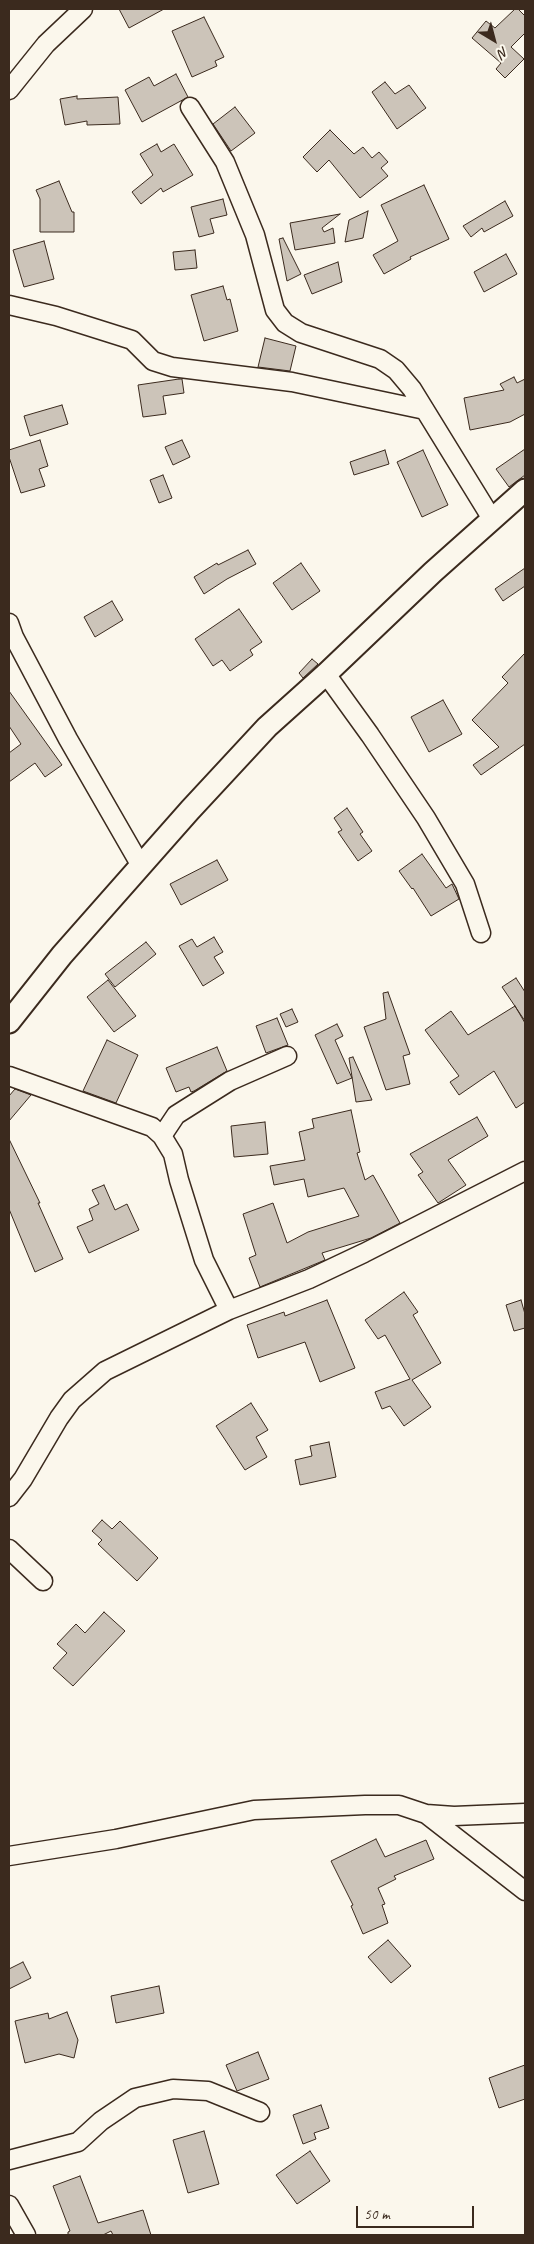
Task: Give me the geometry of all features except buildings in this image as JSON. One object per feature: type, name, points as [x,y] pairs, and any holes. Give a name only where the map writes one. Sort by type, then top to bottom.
[{"type":"street","points":[[9,90],[46,44],[83,9]]},
{"type":"street","points":[[190,108],[225,162],[255,234],[276,310],[285,323],[301,333],[380,359],[396,370],[412,389],[492,519]]},
{"type":"street","points":[[9,305],[56,316],[132,340],[153,361],[161,364],[292,382],[425,410]]},
{"type":"street","points":[[9,1022],[62,955],[140,866],[267,727],[326,674],[433,572],[525,490]]},
{"type":"street","points":[[9,623],[14,638],[68,739],[140,866]]},
{"type":"street","points":[[326,674],[370,735],[431,827],[465,884],[481,933]]},
{"type":"street","points":[[162,1136],[176,1115],[230,1082],[287,1056]]},
{"type":"street","points":[[9,1076],[152,1128],[162,1136],[173,1154],[181,1188],[204,1260],[229,1310]]},
{"type":"street","points":[[9,1497],[23,1479],[59,1418],[72,1400],[105,1371],[229,1310],[309,1279],[364,1253],[525,1171]]},
{"type":"street","points":[[9,1549],[43,1582]]},
{"type":"street","points":[[9,1856],[116,1839],[254,1810],[399,1805],[426,1814],[454,1816],[525,1813]]},
{"type":"street","points":[[426,1814],[525,1891]]},
{"type":"street","points":[[9,2160],[78,2142],[101,2120],[135,2098],[173,2089],[208,2091],[260,2112]]},
{"type":"street","points":[[9,2205],[26,2235]]}]
